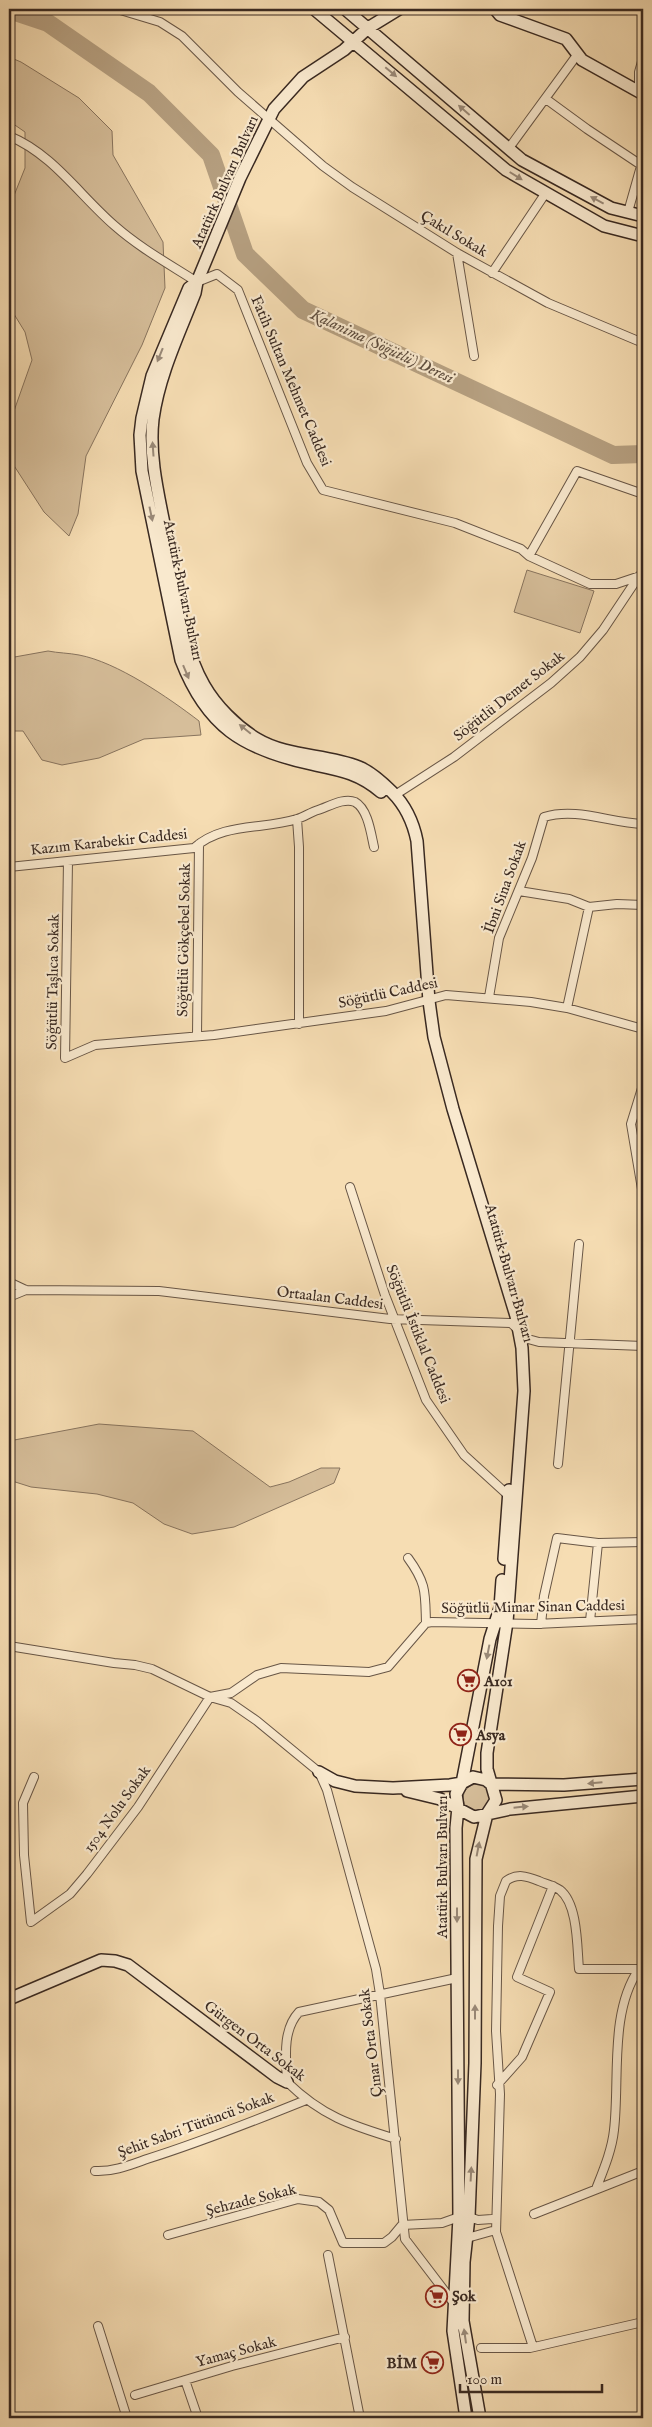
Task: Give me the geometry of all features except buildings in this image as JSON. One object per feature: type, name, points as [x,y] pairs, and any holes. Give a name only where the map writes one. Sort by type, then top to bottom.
[{"type":"street","name":"Çakıl Sokak","points":[[117,9],[150,18],[182,36],[238,92],[323,166],[352,187],[492,273],[548,302],[643,343]]},
{"type":"street","points":[[150,18],[152,9]]},
{"type":"street","points":[[314,9],[506,170],[604,226],[643,236]]},
{"type":"street","points":[[345,9],[522,160],[611,208],[643,216]]},
{"type":"street","name":"Atatürk Bulvarı Bulvarı","points":[[399,9],[368,28],[354,41],[303,76],[285,96],[270,120],[240,178],[197,282],[196,293],[169,360],[157,397],[152,437],[158,486],[184,626],[196,669],[211,697],[223,711],[257,739],[283,749],[360,767],[373,775],[395,795],[410,817],[417,841],[426,1029],[438,1084],[510,1323],[516,1349],[517,1395],[500,1608],[462,1783],[456,1794],[458,1807],[456,1828],[457,1978],[464,2217],[467,2238],[463,2320],[480,2418]]},
{"type":"street","points":[[495,9],[500,14],[566,39],[577,55],[641,92]]},
{"type":"street","points":[[509,148],[577,55]]},
{"type":"street","points":[[641,92],[639,72],[643,58]]},
{"type":"street","points":[[546,99],[587,129],[642,162],[628,212]]},
{"type":"street","points":[[9,136],[24,142],[59,170],[114,226],[197,282]]},
{"type":"street","points":[[492,273],[545,194]]},
{"type":"street","points":[[457,253],[474,356]]},
{"type":"street","name":"Fatih Sultan Mehmet Caddesi","points":[[197,282],[217,274],[238,290],[307,464],[323,490],[455,523],[521,549],[529,556],[590,584],[616,584],[641,576]]},
{"type":"street","name":"Atatürk Bulvarı Bulvarı","points":[[197,282],[189,288],[155,369],[145,402],[140,435],[142,471],[181,660],[192,685],[206,709],[229,731],[263,752],[358,775],[376,787],[396,806],[402,816],[410,840],[426,1000],[439,1057],[520,1332],[524,1391],[507,1622],[488,1738],[487,1769],[496,1800],[487,1814],[476,1859],[475,2063],[464,2217],[453,2302],[455,2358],[466,2418]]},
{"type":"street","points":[[529,556],[577,471],[643,494]]},
{"type":"street","name":"Söğütlü Demet Sokak","points":[[395,795],[454,757],[551,684],[580,657],[603,630],[641,576]]},
{"type":"street","name":"Kazım Karabekir Caddesi","points":[[9,867],[194,848],[232,829],[297,819],[347,800],[355,802],[366,817],[374,847]]},
{"type":"street","name":"İbni Sina Sokak","points":[[489,997],[499,938],[532,858],[544,817],[565,813],[602,817],[622,824],[643,824]]},
{"type":"street","points":[[297,819],[299,847],[299,1024]]},
{"type":"street","name":"Söğütlü Gökçebel Sokak","points":[[197,1036],[199,844]]},
{"type":"street","name":"Söğütlü Taşlıca Sokak","points":[[68,861],[65,1058],[95,1045],[136,1042]]},
{"type":"street","points":[[519,890],[569,899],[589,907],[617,904],[643,905]]},
{"type":"street","points":[[567,1008],[589,907]]},
{"type":"street","name":"Söğütlü Caddesi","points":[[136,1042],[299,1024],[386,1010],[446,995],[489,997],[567,1008],[643,1029]]},
{"type":"street","points":[[643,1085],[631,1124],[643,1195]]},
{"type":"street","name":"Söğütlü İstiklal Caddesi","points":[[350,1187],[395,1320],[426,1400],[464,1455],[509,1496]]},
{"type":"street","points":[[558,1464],[579,1244]]},
{"type":"street","name":"Ortaalan Caddesi","points":[[9,1282],[26,1290],[159,1291],[395,1320],[510,1323]]},
{"type":"street","points":[[9,1297],[26,1290]]},
{"type":"street","points":[[510,1323],[528,1339],[539,1342],[643,1346]]},
{"type":"street","points":[[541,1624],[544,1596],[558,1538],[598,1543],[643,1542]]},
{"type":"street","points":[[590,1621],[598,1543]]},
{"type":"street","points":[[408,1558],[420,1574],[425,1586],[426,1623]]},
{"type":"street","name":"Söğütlü Mimar Sinan Caddesi","points":[[210,1698],[231,1693],[257,1675],[275,1669],[369,1672],[388,1667],[426,1623],[495,1624],[507,1622],[541,1624],[643,1619]]},
{"type":"street","points":[[9,1646],[152,1669],[210,1698],[240,1708],[319,1772],[343,1784],[393,1788],[440,1799],[458,1807],[468,1816],[474,1817],[510,1808],[643,1796]]},
{"type":"street","name":"1504 Nolu Sokak","points":[[34,1776],[23,1803],[24,1855],[31,1922],[70,1894],[87,1874],[138,1807],[210,1698]]},
{"type":"street","name":"Çınar Orta Sokak","points":[[319,1772],[338,1826],[376,1969],[396,2139],[402,2225],[405,2239],[453,2302]]},
{"type":"street","points":[[393,1788],[462,1783],[473,1777],[480,1778],[491,1784],[564,1785],[643,1779]]},
{"type":"street","points":[[532,2348],[492,2232],[498,2082],[496,2031],[500,1896],[506,1881],[517,1875],[526,1876],[562,1891],[571,1908],[575,1922],[579,1969],[641,1969]]},
{"type":"street","points":[[498,2082],[522,2056],[550,1992],[516,1977],[553,1886]]},
{"type":"street","name":"Gürgen Orta Sokak","points":[[9,1999],[101,1960],[115,1960],[128,1965],[277,2077],[287,2082],[306,2100],[323,2112],[344,2122],[396,2139]]},
{"type":"street","points":[[596,2189],[614,2130],[620,2034],[625,1998],[628,1987],[641,1969]]},
{"type":"street","points":[[287,2082],[286,2050],[289,2025],[299,2012],[457,1978]]},
{"type":"street","points":[[498,2082],[500,2094],[496,2236],[532,2348]]},
{"type":"street","name":"Şehit Sabri Tütüncü Sokak","points":[[95,2171],[110,2171],[163,2154],[245,2125],[306,2100]]},
{"type":"street","points":[[534,2214],[643,2171]]},
{"type":"street","name":"Şehzade Sokak","points":[[168,2235],[298,2199],[319,2202],[328,2210],[343,2243],[384,2242],[392,2238],[402,2225]]},
{"type":"street","points":[[402,2225],[442,2223],[464,2217],[478,2220],[492,2219]]},
{"type":"street","points":[[467,2238],[492,2232]]},
{"type":"street","points":[[328,2255],[360,2418]]},
{"type":"street","points":[[481,2348],[532,2348],[643,2322]]},
{"type":"street","points":[[98,2326],[127,2418]]},
{"type":"street","name":"Yamaç Sokak","points":[[135,2395],[232,2366],[345,2338]]},
{"type":"street","points":[[186,2380],[198,2418]]},
{"type":"shaded area","points":[[9,57],[21,62],[79,98],[112,131],[113,155],[163,242],[165,288],[142,345],[86,456],[78,514],[69,536],[44,512],[11,461],[9,425],[32,360],[25,332],[9,306],[9,208],[25,168],[25,132],[9,121]]},
{"type":"shaded area","points":[[527,570],[594,591],[580,633],[514,612]]},
{"type":"shaded area","points":[[48,651],[75,654],[94,659],[126,673],[158,692],[199,721],[201,735],[144,739],[99,758],[62,765],[42,760],[23,731],[9,731],[9,658]]},
{"type":"shaded area","points":[[99,1424],[193,1431],[270,1487],[289,1482],[321,1468],[340,1468],[334,1483],[234,1527],[192,1534],[164,1524],[133,1503],[97,1494],[31,1487],[9,1480],[9,1441]]},
{"type":"shaded area","points":[[477,1784],[487,1788],[491,1798],[487,1808],[477,1812],[467,1808],[463,1798],[467,1788]]},
{"type":"waterway","name":"Kalanima (Söğütlü) Deresi","points":[[9,10],[48,23],[149,93],[211,155],[245,254],[303,310],[613,455],[643,454]]},
{"type":"place","name":"A101","points":[[468,1681]]},
{"type":"place","name":"Asya","points":[[460,1735]]},
{"type":"place","name":"Şok","points":[[436,2296]]},
{"type":"place","name":"BİM","points":[[433,2363]]}]
